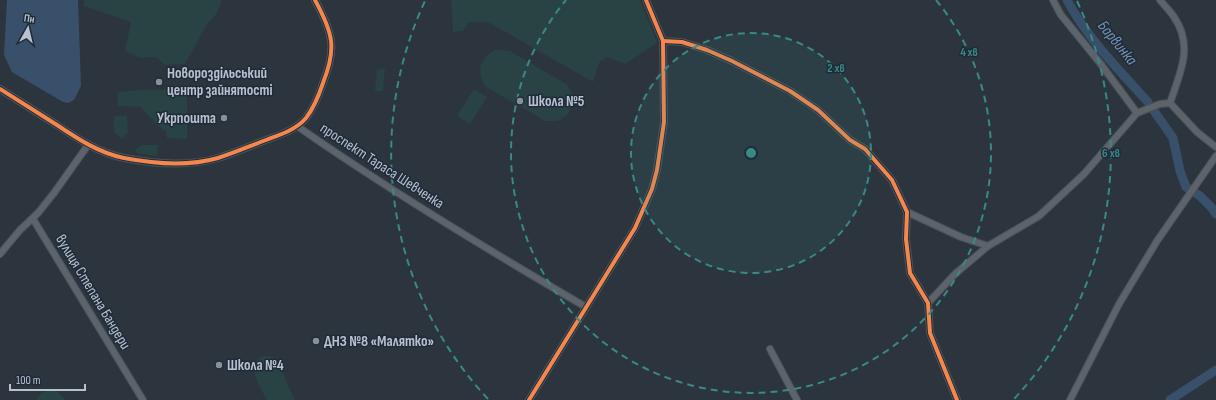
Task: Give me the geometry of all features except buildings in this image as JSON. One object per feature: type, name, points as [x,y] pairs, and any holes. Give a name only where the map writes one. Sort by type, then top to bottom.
[{"type":"street","points":[[297,126],[306,118],[320,92],[330,65],[332,53],[332,43],[329,30],[314,0]]},
{"type":"street","points":[[529,400],[635,228],[652,189],[657,170],[664,122],[663,41],[646,0]]},
{"type":"street","points":[[1054,0],[1062,15],[1137,113]]},
{"type":"street","points":[[1160,0],[1174,17],[1181,31],[1185,45],[1184,58],[1170,103]]},
{"type":"street","points":[[663,41],[682,42],[707,50],[732,61],[790,91],[818,110],[850,140],[865,149],[892,180],[907,212],[906,239],[910,273],[928,303],[930,333],[957,400]]},
{"type":"street","name":"проспект Тараса Шевченка","points":[[0,89],[88,145],[116,156],[141,161],[167,164],[191,163],[216,158],[234,153],[284,133],[297,126],[402,196],[586,307]]},
{"type":"street","points":[[928,303],[955,274],[988,246],[1039,216],[1084,174],[1137,113],[1160,104],[1170,103]]},
{"type":"street","points":[[1170,103],[1197,132],[1216,147]]},
{"type":"street","points":[[0,254],[20,230],[33,219],[54,193],[88,145]]},
{"type":"street","points":[[1070,400],[1119,304],[1157,241],[1216,156]]},
{"type":"street","points":[[907,212],[962,237],[988,246]]},
{"type":"street","name":"вулиця Степана Бандери","points":[[33,219],[143,400]]},
{"type":"street","points":[[770,349],[797,400]]},
{"type":"green space","points":[[84,0],[222,0],[217,13],[207,24],[185,64],[165,65],[156,57],[140,58],[125,51],[131,22],[84,6]]},
{"type":"green space","points":[[451,0],[640,0],[657,43],[625,64],[607,57],[599,63],[593,82],[488,22],[469,22],[463,31],[453,32]]},
{"type":"green space","points":[[495,50],[510,51],[566,84],[571,91],[573,102],[569,113],[560,120],[545,121],[488,88],[483,83],[480,66],[486,56]]},
{"type":"green space","points":[[385,68],[383,91],[375,91],[377,70]]},
{"type":"green space","points":[[474,89],[487,97],[470,124],[457,116]]},
{"type":"green space","points":[[142,90],[187,90],[187,139],[167,138],[166,131],[163,130],[141,107],[117,106],[118,92]]},
{"type":"green space","points":[[114,116],[127,116],[128,132],[122,139],[114,132]]},
{"type":"green space","points":[[142,145],[158,145],[157,156],[137,153],[135,150]]},
{"type":"green space","points":[[265,356],[273,357],[277,360],[295,400],[267,400],[257,382],[254,369],[258,359]]},
{"type":"green space","points":[[50,389],[57,392],[66,400],[36,400],[41,393]]},
{"type":"water","points":[[7,0],[78,0],[81,86],[74,100],[68,103],[63,102],[12,72],[4,55]]},
{"type":"waterway","name":"Барвинка","points":[[1067,0],[1094,41],[1148,102]]},
{"type":"waterway","name":"Барвинка","points":[[1154,111],[1173,138],[1180,171],[1186,187],[1200,196],[1216,214]]},
{"type":"waterway","name":"Барвинка","points":[[1170,400],[1216,370]]},
{"type":"cycle path","points":[[0,89],[81,140],[97,149],[115,156],[147,162],[171,164],[195,163],[218,158],[287,132],[302,122],[311,110],[318,97],[327,71],[331,50],[331,41],[326,22],[315,0]]},
{"type":"cycle path","points":[[529,400],[635,228],[652,189],[657,170],[664,122],[663,41],[646,0]]},
{"type":"cycle path","points":[[663,41],[682,42],[707,50],[732,61],[790,91],[818,110],[850,140],[865,149],[892,180],[907,212],[906,239],[910,273],[928,303],[930,333],[957,400]]},
{"type":"place","name":"Новороздільський центр зайнятості","points":[[159,82]]},
{"type":"place","name":"Школа №5","points":[[520,101]]},
{"type":"place","name":"Укрпошта","points":[[224,118]]},
{"type":"place","name":"ДНЗ №8 «Малятко»","points":[[316,341]]},
{"type":"place","name":"Школа №4","points":[[219,365]]}]
